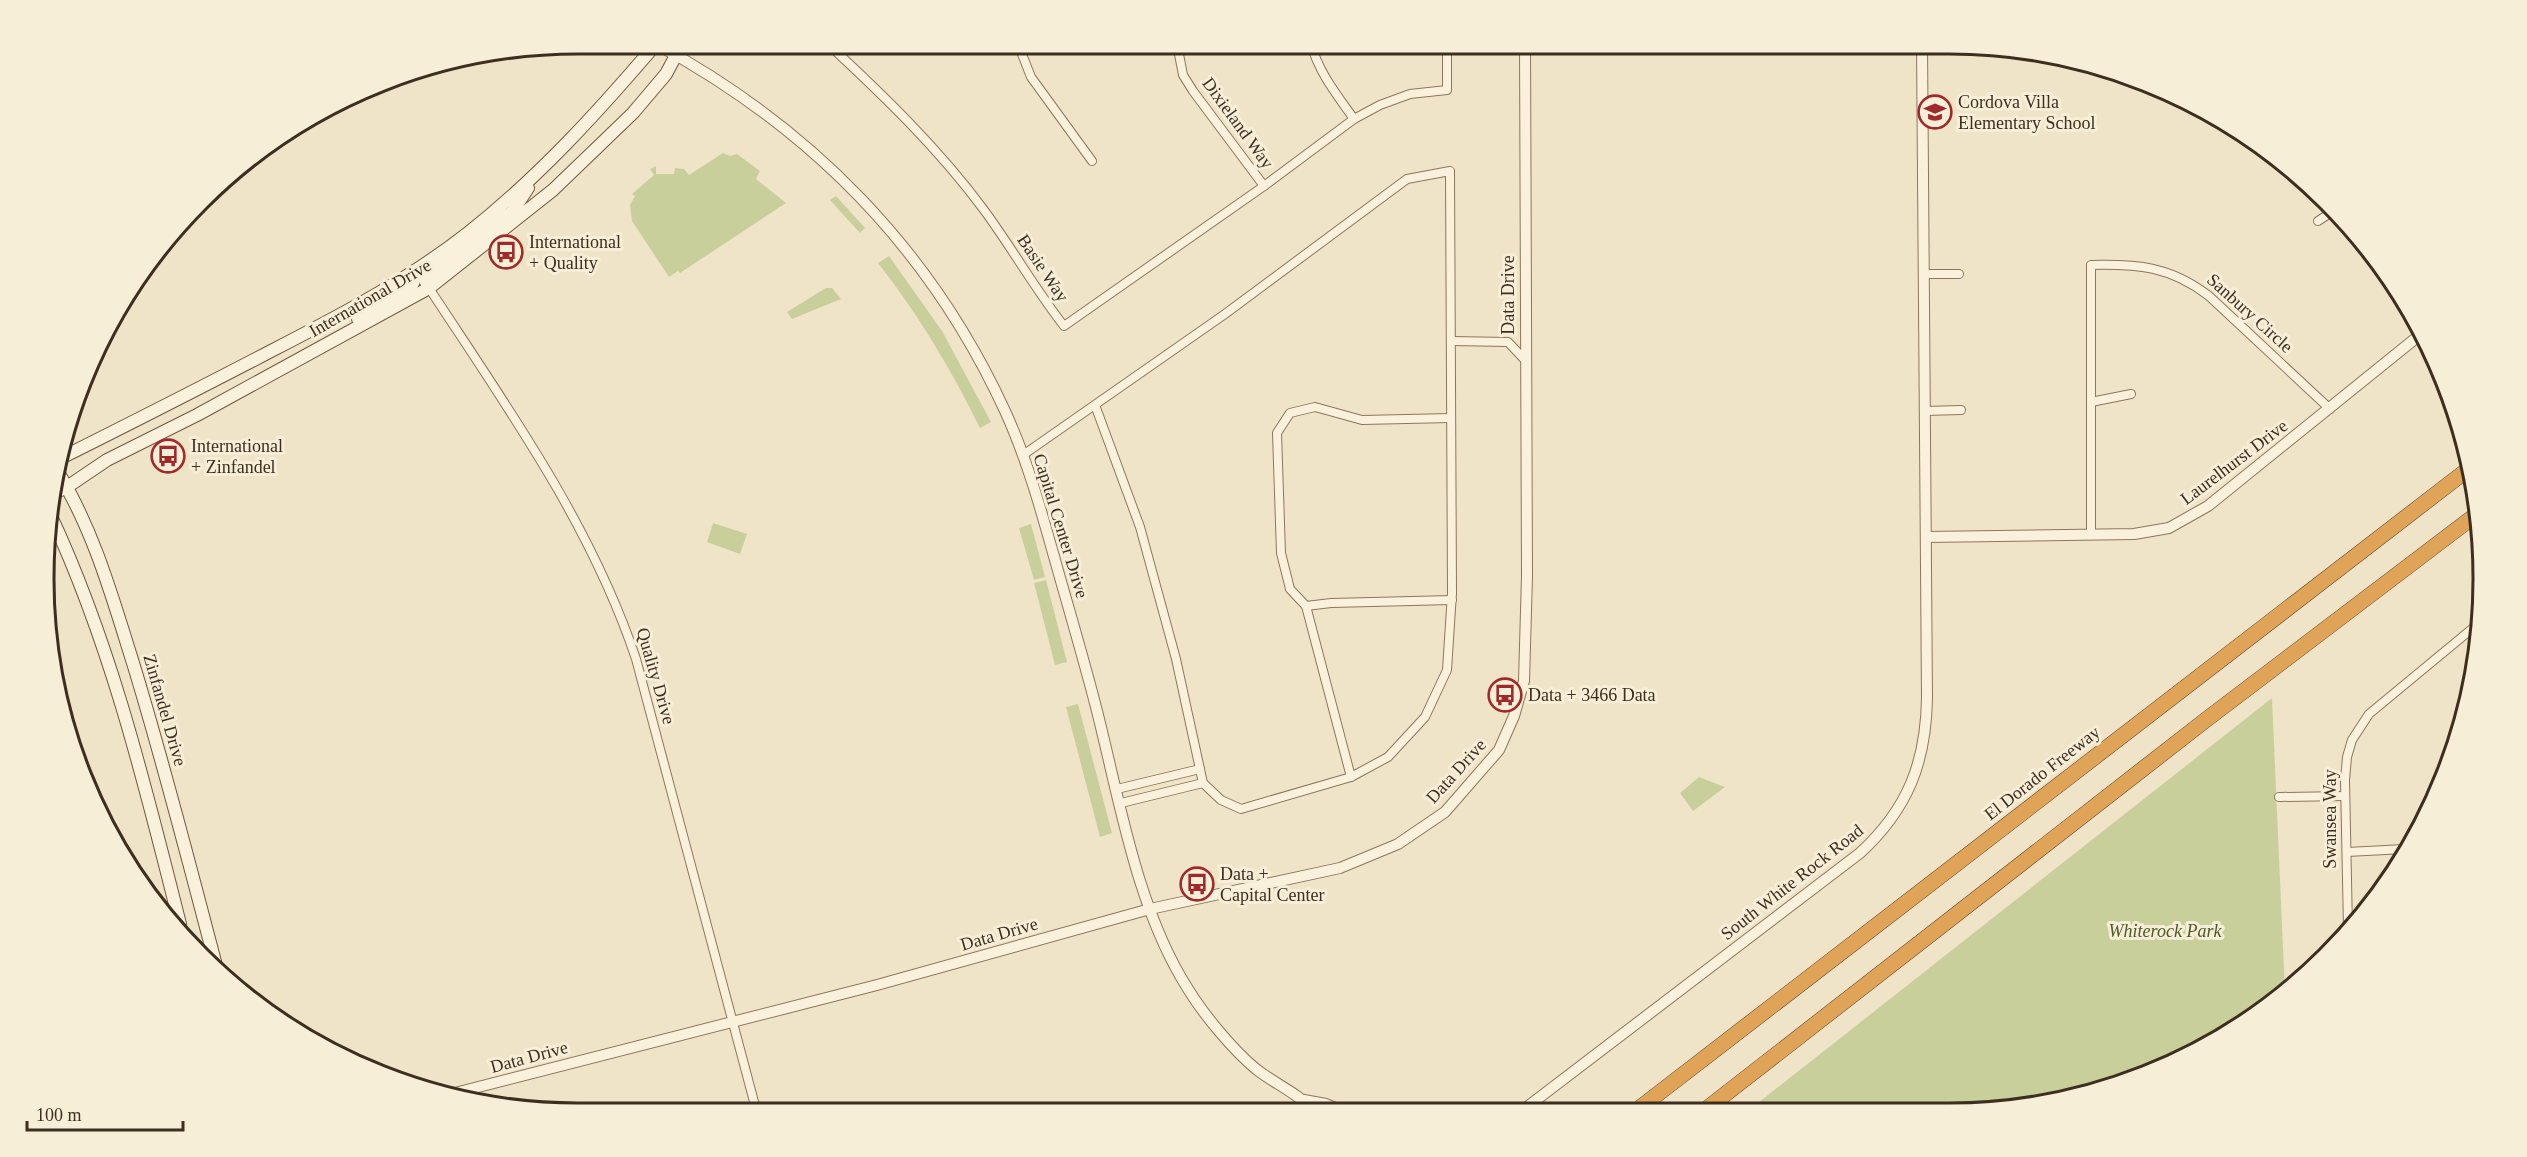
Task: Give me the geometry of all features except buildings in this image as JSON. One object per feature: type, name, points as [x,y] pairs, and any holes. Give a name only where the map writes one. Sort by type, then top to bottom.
[{"type":"highway","name":"El Dorado Freeway","points":[[1646,1103],[2462,474]]},
{"type":"highway","points":[[1714,1103],[2207,719],[2470,519]]},
{"type":"main road","name":"International Drive","points":[[69,454],[338,316],[410,274],[466,235],[537,175],[575,137],[647,54]]},
{"type":"main road","name":"International Drive","points":[[62,490],[107,460],[319,349],[429,288],[553,190],[633,113],[666,74],[675,55]]},
{"type":"main road","points":[[429,288],[426,277],[513,211],[537,175]]},
{"type":"main road","points":[[319,349],[357,320],[410,288],[414,281],[410,274]]},
{"type":"main road","name":"Zinfandel Drive","points":[[63,481],[113,595],[213,954]]},
{"type":"main road","points":[[56,529],[94,617],[119,696],[178,917]]},
{"type":"street","name":"Basie Way","points":[[838,54],[894,107],[951,170],[983,209],[1064,326],[1264,186],[1354,119],[1380,105],[1410,94],[1447,90],[1447,54]]},
{"type":"street","points":[[1022,54],[1031,77],[1092,161]]},
{"type":"street","name":"Dixieland Way","points":[[1179,54],[1183,75],[1193,91],[1264,186]]},
{"type":"street","points":[[1314,54],[1323,76],[1354,119]]},
{"type":"street","name":"Data Drive","points":[[465,1090],[732,1020],[877,985],[1150,909],[1340,868],[1398,844],[1445,812],[1498,750],[1522,694],[1525,663],[1525,54]]},
{"type":"street","name":"South White Rock Road","points":[[1533,1103],[1860,853],[1892,818],[1917,770],[1926,722],[1923,54]]},
{"type":"street","name":"Capital Center Drive","points":[[675,55],[723,83],[779,123],[839,175],[893,233],[931,282],[964,332],[989,378],[1023,455],[1037,496],[1150,909],[1175,965],[1203,1010],[1253,1066],[1307,1103]]},
{"type":"street","points":[[1023,455],[1225,314],[1407,179],[1450,171],[1452,600],[1447,670],[1425,717],[1388,757],[1351,777],[1241,809],[1221,800],[1203,783],[1176,659],[1140,527],[1095,405]]},
{"type":"street","points":[[2318,221],[2326,216]]},
{"type":"street","name":"Sanbury Circle","points":[[2091,533],[2091,265],[2130,264],[2166,272],[2200,288],[2330,409]]},
{"type":"street","points":[[1924,274],[1959,274]]},
{"type":"street","name":"Quality Drive","points":[[429,288],[561,495],[603,571],[621,615],[636,659],[753,1103]]},
{"type":"street","name":"Laurelhurst Drive","points":[[1926,537],[2121,534],[2169,528],[2197,514],[2415,339]]},
{"type":"street","points":[[1451,341],[1508,342],[1525,360]]},
{"type":"street","points":[[2091,402],[2131,394]]},
{"type":"street","points":[[1351,777],[1306,606],[1290,589],[1281,553],[1277,432],[1290,413],[1315,407],[1362,420],[1451,418]]},
{"type":"street","points":[[1924,411],[1961,410]]},
{"type":"street","points":[[1306,606],[1330,603],[1452,600]]},
{"type":"street","name":"Swansea Way","points":[[2348,918],[2345,796],[2347,757],[2355,734],[2362,722],[2379,704],[2471,630]]},
{"type":"street","points":[[1117,789],[1200,769]]},
{"type":"street","points":[[1121,803],[1203,783]]},
{"type":"street","points":[[2279,797],[2345,796]]},
{"type":"street","points":[[2347,852],[2398,849]]},
{"type":"street","name":"Capital Center Drive","points":[[1304,1100],[1320,1103]]},
{"type":"green space","points":[[723,153],[730,156],[737,154],[760,171],[756,179],[786,203],[680,273],[678,271],[669,277],[632,221],[630,205],[635,196],[632,194],[654,175],[650,169],[656,166],[656,174],[674,174],[675,168],[684,169],[689,175]]},
{"type":"green space","points":[[836,196],[865,228],[860,233],[830,200]]},
{"type":"green space","points":[[889,256],[942,331],[991,422],[980,428],[933,342],[878,263]]},
{"type":"green space","points":[[826,288],[832,288],[841,299],[792,319],[787,312]]},
{"type":"green space","points":[[713,523],[747,534],[740,554],[707,542]]},
{"type":"green space","points":[[1031,524],[1045,577],[1034,580],[1019,528]]},
{"type":"green space","points":[[1046,580],[1067,662],[1055,665],[1034,583]]},
{"type":"green space","name":"Whiterock Park","points":[[2272,698],[2284,981],[2268,995],[2211,1033],[2149,1063],[2117,1075],[2051,1093],[1983,1102],[1758,1103]]},
{"type":"green space","points":[[1078,704],[1112,833],[1100,837],[1066,707]]},
{"type":"green space","points":[[1699,777],[1725,787],[1693,811],[1680,793]]},
{"type":"place","name":"Cordova Villa Elementary School","points":[[1935,112]]},
{"type":"place","name":"International + Quality","points":[[506,252]]},
{"type":"place","name":"International + Zinfandel","points":[[168,456]]},
{"type":"place","name":"Data + 3466 Data","points":[[1505,695]]},
{"type":"place","name":"Data + Capital Center","points":[[1197,884]]}]
